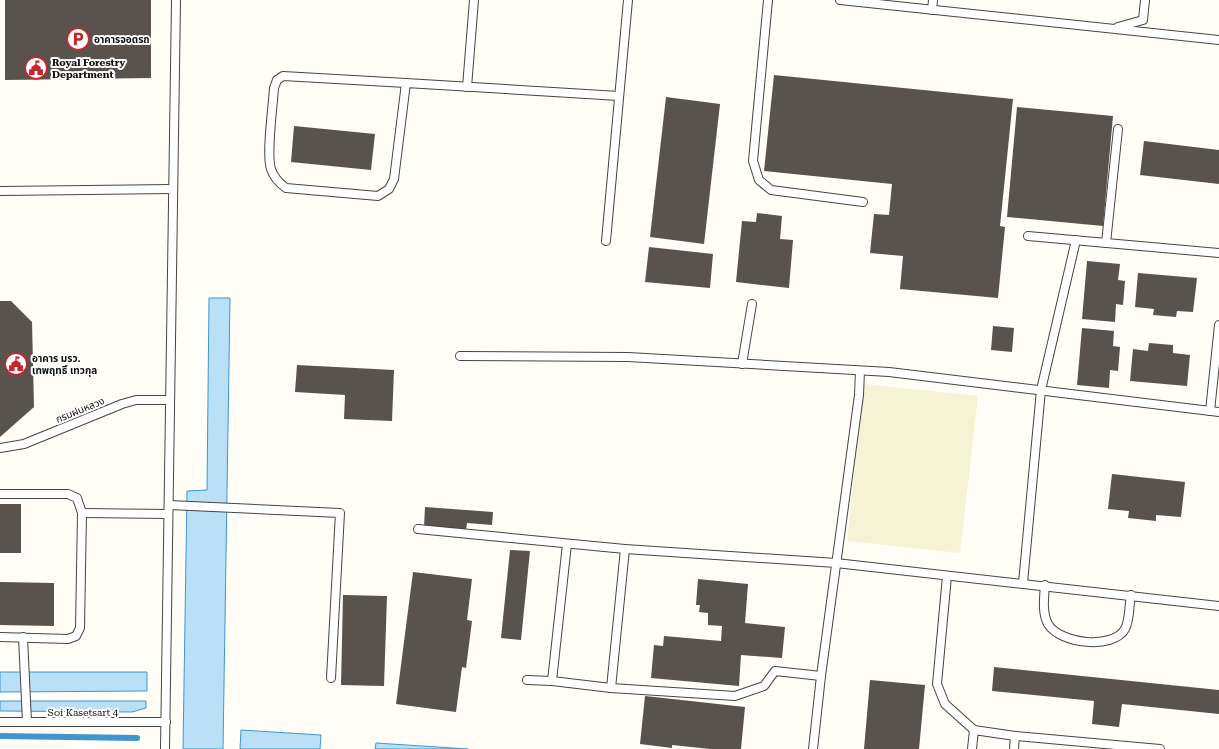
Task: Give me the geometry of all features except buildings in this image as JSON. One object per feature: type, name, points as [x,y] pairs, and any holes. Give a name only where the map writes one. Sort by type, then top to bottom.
[{"type":"lane","points":[[165,749],[176,0]]},
{"type":"lane","points":[[467,86],[474,0]]},
{"type":"lane","points":[[606,241],[628,0]]},
{"type":"lane","points":[[768,0],[753,161],[759,180],[771,190],[863,202]]},
{"type":"lane","points":[[840,0],[1219,40]]},
{"type":"lane","points":[[932,10],[933,0]]},
{"type":"lane","points":[[1113,28],[1143,20],[1145,0]]},
{"type":"lane","points":[[406,83],[394,179],[389,189],[378,196],[286,188],[278,182],[271,168],[270,148],[274,88],[277,80],[284,76],[467,86],[619,96]]},
{"type":"lane","points":[[1106,243],[1118,129]]},
{"type":"lane","points":[[0,191],[173,189]]},
{"type":"lane","points":[[1028,236],[1219,253]]},
{"type":"lane","points":[[1023,583],[1041,390],[1076,240]]},
{"type":"lane","points":[[742,364],[752,304]]},
{"type":"lane","points":[[1210,411],[1219,324]]},
{"type":"lane","points":[[460,356],[628,357],[889,372],[1219,412]]},
{"type":"lane","points":[[813,749],[820,676],[860,371]]},
{"type":"lane","name":"กรมฝนหลวง","points":[[0,448],[24,444],[122,404],[136,400],[170,400]]},
{"type":"lane","points":[[0,494],[68,494],[76,498],[82,514],[80,628],[76,636],[68,639],[0,637]]},
{"type":"lane","points":[[169,505],[340,513],[331,678]]},
{"type":"lane","points":[[82,514],[168,514]]},
{"type":"lane","points":[[418,529],[625,549],[836,563],[948,576],[1045,585],[1219,606]]},
{"type":"lane","points":[[552,681],[567,544]]},
{"type":"lane","points":[[611,688],[625,549]]},
{"type":"lane","points":[[948,576],[937,684],[946,704],[974,730],[1015,736],[1160,749]]},
{"type":"lane","points":[[1045,585],[1044,609],[1048,623],[1053,631],[1063,638],[1084,642],[1107,640],[1118,636],[1125,629],[1131,595]]},
{"type":"lane","points":[[23,637],[27,719]]},
{"type":"lane","points":[[527,680],[552,681],[611,688],[735,696],[764,686],[775,671],[820,676]]},
{"type":"lane","name":"Soi Kasetsart 4","points":[[0,722],[27,719],[166,722]]},
{"type":"lane","points":[[972,749],[974,730]]},
{"type":"lane","points":[[1014,749],[1015,736]]},
{"type":"shaded area","points":[[864,384],[978,396],[960,553],[847,541]]},
{"type":"water","points":[[209,298],[230,298],[223,749],[183,749],[187,491],[207,490]]},
{"type":"water","points":[[0,672],[147,672],[147,691],[0,692]]},
{"type":"water","points":[[0,701],[146,701],[146,708],[132,712],[0,711]]},
{"type":"water","points":[[241,730],[321,735],[320,749],[240,749]]},
{"type":"water","points":[[376,743],[468,749],[375,749]]},
{"type":"waterway","points":[[0,736],[137,738]]},
{"type":"place","name":"อาคารจอดรถ","points":[[78,39]]},
{"type":"place","name":"Royal Forestry Department","points":[[36,68]]},
{"type":"place","name":"อาคาร มรว. เทพฤทธิ์ เทวกุล","points":[[16,364]]}]
